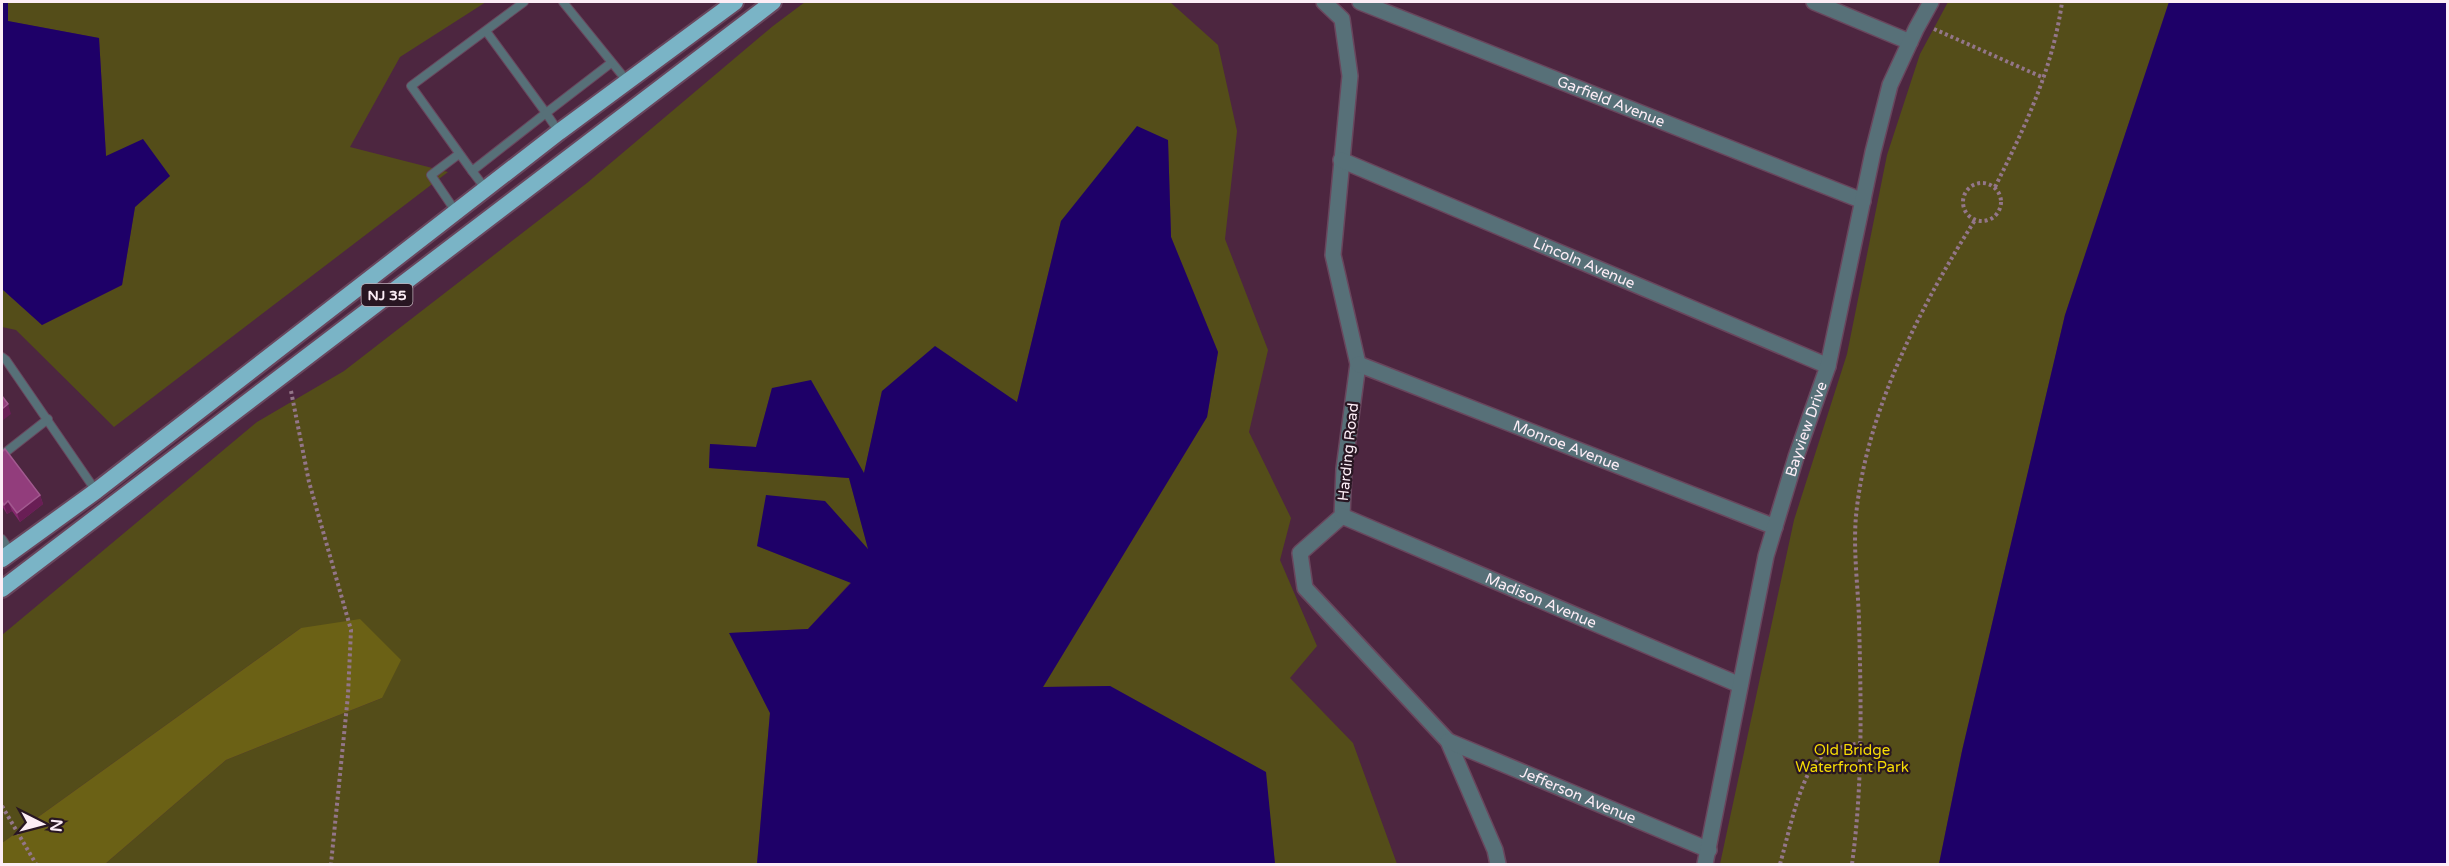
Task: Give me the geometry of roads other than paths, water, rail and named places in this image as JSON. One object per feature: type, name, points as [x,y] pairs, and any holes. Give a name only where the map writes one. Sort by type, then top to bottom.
[{"type":"highway","name":"NJ 35","points":[[5,550],[96,491],[559,132],[735,2]]},
{"type":"highway","name":"NJ 35","points":[[2,589],[773,2]]},
{"type":"street","name":"Harding Road","points":[[1324,2],[1342,19],[1350,76],[1333,255],[1358,364],[1344,469],[1342,516],[1300,553],[1305,588],[1448,741],[1495,850],[1498,864]]},
{"type":"street","name":"Garfield Avenue","points":[[1360,2],[1863,201]]},
{"type":"street","points":[[1814,2],[1910,42]]},
{"type":"street","name":"Bayview Drive","points":[[1707,857],[1766,556],[1828,366],[1890,86],[1931,2]]},
{"type":"street","name":"Lincoln Avenue","points":[[1341,160],[1828,366]]},
{"type":"street","name":"Monroe Avenue","points":[[1358,364],[1775,527]]},
{"type":"street","name":"Madison Avenue","points":[[1342,516],[1740,685]]},
{"type":"street","name":"Jefferson Avenue","points":[[1448,741],[1707,857]]},
{"type":"lane","points":[[486,190],[411,86],[524,2]]},
{"type":"lane","points":[[563,2],[627,81]]},
{"type":"lane","points":[[486,31],[559,132]]},
{"type":"lane","points":[[472,171],[611,63]]},
{"type":"lane","points":[[457,213],[431,175],[459,153]]},
{"type":"lane","points":[[2,357],[48,419],[96,491]]},
{"type":"lane","points":[[2,455],[48,419]]},
{"type":"park label","name":"Old Bridge Waterfront Park","points":[[1852,758]]}]
